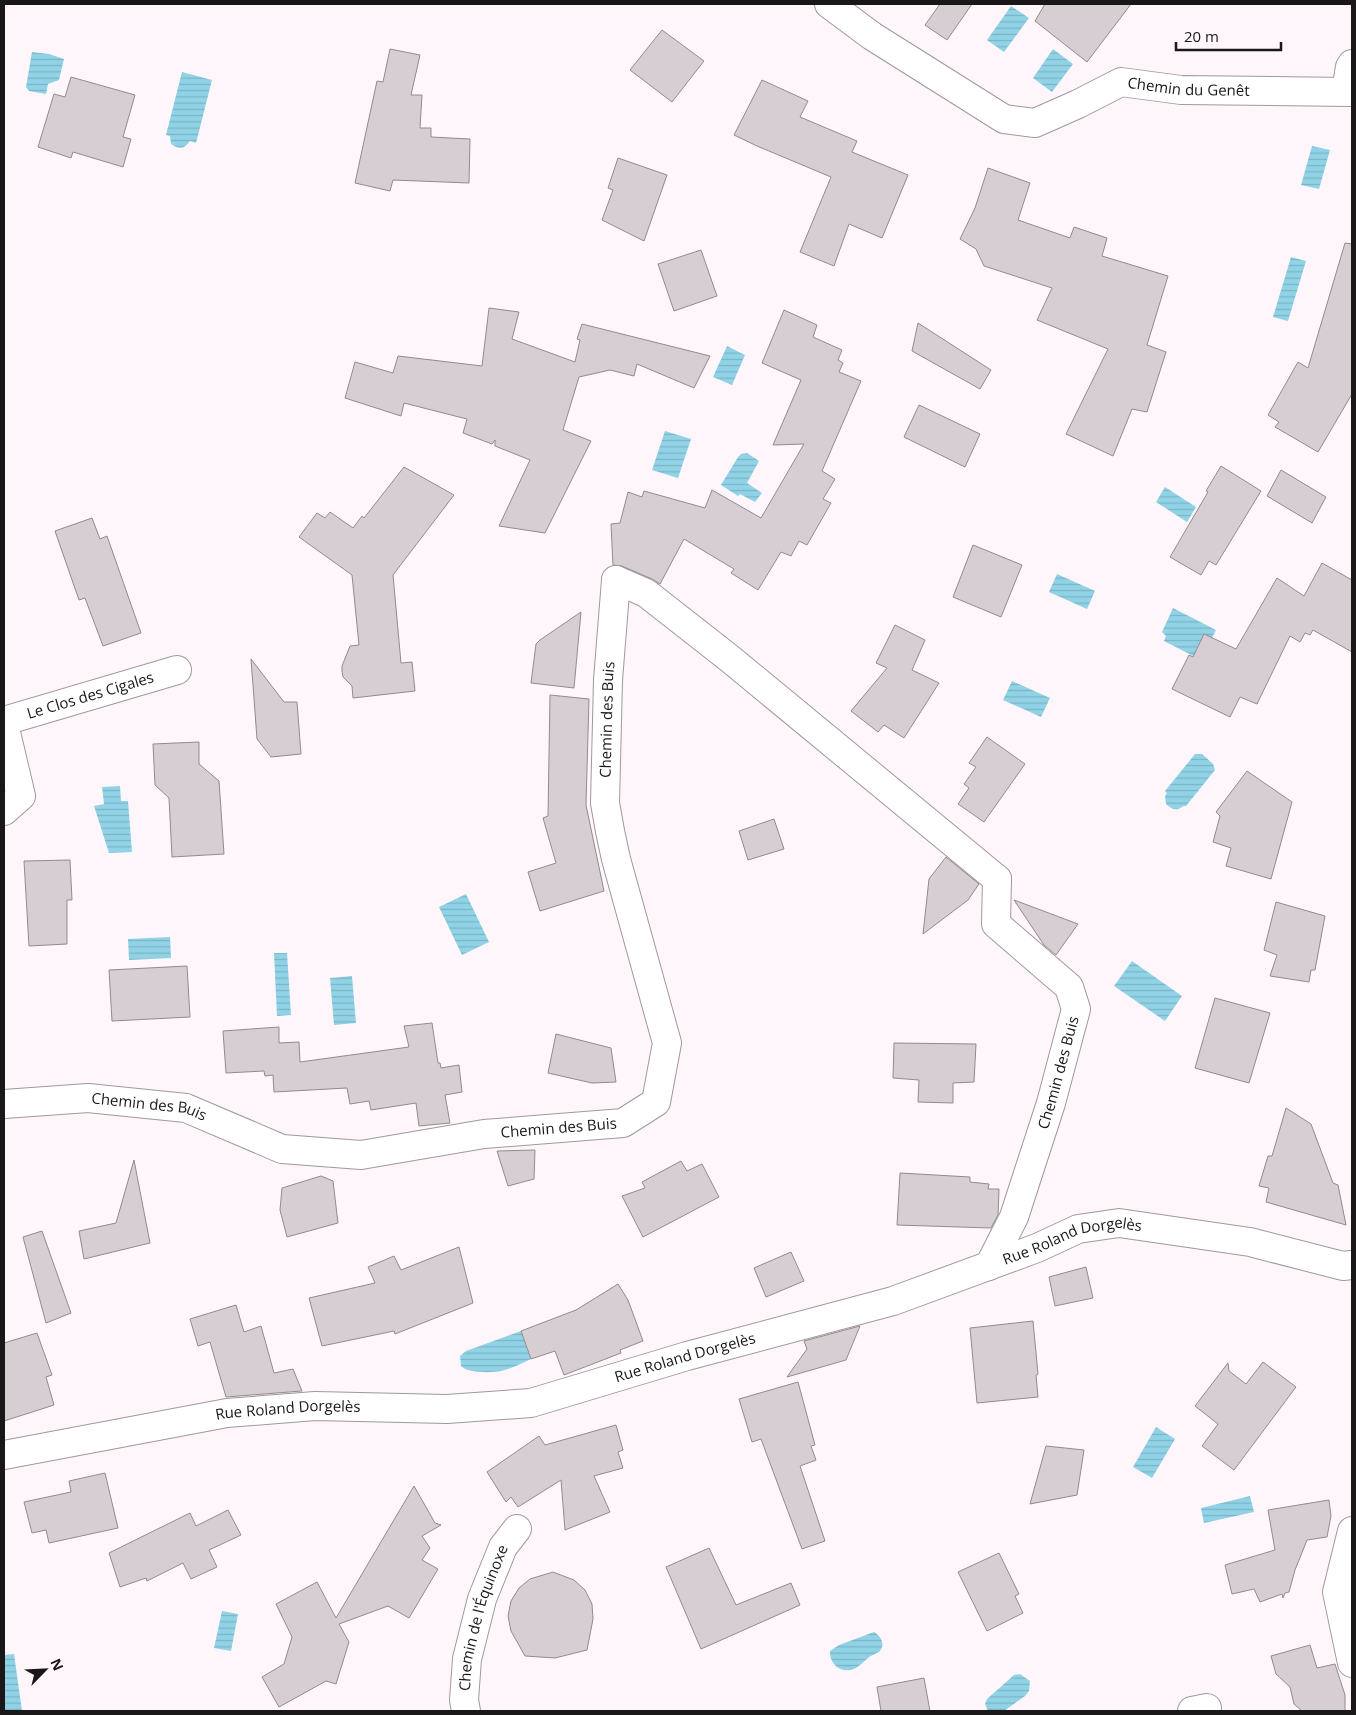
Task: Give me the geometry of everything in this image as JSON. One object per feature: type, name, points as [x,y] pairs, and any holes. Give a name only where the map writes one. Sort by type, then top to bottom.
[{"type":"street","name":"Chemin du Genêt","points":[[830,4],[872,36],[1004,119],[1035,123],[1121,82],[1181,90],[1349,91]]},
{"type":"street","points":[[1349,91],[1350,67],[1352,64]]},
{"type":"street","name":"Chemin des Buis","points":[[4,1104],[88,1098],[186,1108],[282,1149],[361,1156],[484,1134],[623,1123],[656,1102],[667,1042],[616,859],[605,803],[608,680],[616,580],[646,593],[737,664],[997,879],[996,924],[1069,987],[1076,1009],[1051,1103],[1014,1217],[989,1266]]},
{"type":"street","name":"Le Clos des Cigales","points":[[4,811],[21,796],[4,722],[177,670]]},
{"type":"street","name":"Rue Roland Dorgelès","points":[[4,1455],[227,1413],[315,1406],[447,1409],[531,1403],[688,1356],[893,1301],[989,1266],[1078,1229],[1119,1223],[1250,1242],[1343,1266],[1352,1265]]},
{"type":"street","name":"Chemin de l'Équinoxe","points":[[466,1711],[464,1700],[467,1659],[482,1599],[503,1547],[517,1529]]},
{"type":"street","points":[[1352,1532],[1337,1592],[1352,1663]]},
{"type":"water","points":[[1011,6],[1029,18],[1004,52],[987,40]]},
{"type":"water","points":[[1053,49],[1073,64],[1052,92],[1033,78]]},
{"type":"water","points":[[32,52],[49,54],[64,59],[59,80],[48,84],[46,94],[29,91],[26,87]]},
{"type":"water","points":[[182,72],[212,80],[196,143],[190,141],[186,146],[179,148],[171,144],[170,136],[166,135]]},
{"type":"water","points":[[1312,146],[1330,150],[1319,189],[1301,185]]},
{"type":"water","points":[[1291,257],[1306,261],[1288,321],[1273,317]]},
{"type":"water","points":[[727,346],[745,355],[732,385],[713,377]]},
{"type":"water","points":[[665,431],[691,439],[678,478],[652,470]]},
{"type":"water","points":[[747,453],[759,461],[747,483],[762,493],[755,502],[740,494],[738,496],[721,485],[738,457],[741,454]]},
{"type":"water","points":[[1165,487],[1196,507],[1187,522],[1156,502]]},
{"type":"water","points":[[1057,574],[1095,591],[1087,609],[1049,592]]},
{"type":"water","points":[[1173,608],[1216,630],[1212,638],[1204,634],[1196,650],[1204,655],[1203,661],[1164,641],[1166,636],[1162,632]]},
{"type":"water","points":[[1012,681],[1050,698],[1041,717],[1003,700]]},
{"type":"water","points":[[1195,754],[1202,754],[1213,764],[1215,770],[1186,806],[1176,809],[1172,808],[1166,804],[1165,796],[1167,793],[1165,791]]},
{"type":"water","points":[[120,786],[121,801],[128,801],[132,852],[109,853],[94,806],[104,804],[102,787]]},
{"type":"water","points":[[466,894],[489,942],[462,955],[439,907]]},
{"type":"water","points":[[170,937],[171,958],[129,960],[128,939]]},
{"type":"water","points":[[274,953],[287,953],[291,1015],[277,1016]]},
{"type":"water","points":[[1132,961],[1182,996],[1165,1021],[1114,986]]},
{"type":"water","points":[[352,976],[356,1023],[334,1025],[330,978]]},
{"type":"water","points":[[521,1331],[531,1359],[497,1372],[468,1370],[461,1366],[460,1356],[466,1351]]},
{"type":"water","points":[[1156,1427],[1175,1439],[1152,1478],[1133,1467]]},
{"type":"water","points":[[1250,1496],[1254,1512],[1204,1523],[1201,1508]]},
{"type":"water","points":[[222,1611],[238,1614],[231,1651],[214,1648]]},
{"type":"water","points":[[874,1632],[882,1641],[879,1652],[851,1670],[842,1669],[834,1664],[830,1651],[839,1645]]},
{"type":"water","points":[[14,1654],[22,1711],[4,1711],[4,1655]]},
{"type":"water","points":[[1020,1674],[1030,1681],[1029,1691],[1025,1696],[1004,1711],[988,1711],[985,1704],[987,1699],[1014,1675]]},
{"type":"building","points":[[940,4],[972,4],[947,40],[925,25]]},
{"type":"building","points":[[1045,4],[1131,4],[1087,62],[1035,21]]},
{"type":"building","points":[[662,30],[704,61],[672,102],[630,70]]},
{"type":"building","points":[[390,49],[420,55],[411,95],[422,95],[420,128],[431,128],[431,137],[470,139],[469,183],[393,180],[390,191],[355,183],[377,81],[383,82]]},
{"type":"building","points":[[71,77],[135,95],[123,137],[131,139],[123,167],[73,152],[71,158],[38,147],[54,94],[65,97]]},
{"type":"building","points":[[762,80],[808,101],[800,117],[857,141],[852,152],[908,175],[882,238],[849,224],[834,266],[800,252],[831,177],[734,135]]},
{"type":"building","points":[[618,158],[667,175],[644,241],[602,220],[613,190],[608,188]]},
{"type":"building","points":[[988,168],[1030,183],[1018,220],[1070,238],[1074,227],[1107,238],[1102,256],[1168,276],[1147,345],[1166,352],[1147,412],[1132,409],[1113,456],[1066,434],[1108,349],[1037,320],[1052,288],[984,266],[976,249],[960,239],[975,208]]},
{"type":"building","points":[[1345,243],[1352,244],[1352,394],[1318,452],[1275,427],[1279,422],[1268,415],[1298,362],[1308,368]]},
{"type":"building","points":[[701,250],[717,296],[674,311],[658,264]]},
{"type":"building","points":[[489,308],[519,312],[512,339],[575,362],[580,340],[577,339],[582,324],[710,356],[694,388],[637,364],[634,376],[610,370],[579,377],[563,430],[591,441],[545,533],[499,526],[530,460],[495,446],[495,440],[492,444],[463,433],[467,419],[404,403],[401,416],[345,398],[355,362],[393,373],[398,356],[482,366]]},
{"type":"building","points":[[784,310],[817,325],[813,337],[842,350],[838,360],[843,363],[839,372],[861,381],[822,471],[835,479],[823,499],[831,503],[807,545],[799,541],[791,556],[781,552],[758,590],[731,573],[734,569],[684,539],[660,584],[622,566],[613,565],[611,524],[620,523],[628,492],[642,497],[644,491],[705,508],[712,490],[761,518],[804,444],[773,445],[801,380],[762,363]]},
{"type":"building","points":[[918,323],[991,370],[980,389],[912,351]]},
{"type":"building","points":[[919,405],[980,434],[965,467],[904,437]]},
{"type":"building","points":[[1221,466],[1261,491],[1216,565],[1209,561],[1201,575],[1170,557]]},
{"type":"building","points":[[404,467],[454,495],[393,575],[401,663],[412,662],[415,691],[353,698],[352,686],[343,677],[342,671],[342,666],[350,646],[359,645],[352,575],[299,537],[317,513],[325,518],[330,512],[353,528],[362,516],[364,518]]},
{"type":"building","points":[[1281,470],[1326,497],[1312,523],[1267,496]]},
{"type":"building","points":[[92,518],[100,539],[107,536],[141,633],[103,646],[85,598],[79,600],[55,531]]},
{"type":"building","points":[[973,545],[1022,565],[1001,617],[953,597]]},
{"type":"building","points":[[1322,563],[1352,580],[1352,652],[1313,630],[1310,635],[1305,633],[1300,642],[1290,636],[1257,704],[1240,697],[1230,717],[1172,689],[1189,655],[1193,657],[1204,634],[1236,649],[1277,578],[1304,596]]},
{"type":"building","points":[[581,612],[574,688],[531,683],[536,644]]},
{"type":"building","points":[[895,625],[925,640],[912,670],[939,683],[904,738],[884,725],[878,732],[851,711],[887,668],[876,663]]},
{"type":"building","points":[[251,659],[284,702],[297,702],[301,754],[271,757],[257,739]]},
{"type":"building","points":[[550,695],[589,699],[586,805],[604,891],[540,911],[528,872],[556,863],[543,818],[548,816]]},
{"type":"building","points":[[987,737],[1025,764],[984,822],[958,804],[969,788],[964,784],[976,767],[969,763]]},
{"type":"building","points":[[199,742],[199,764],[219,781],[224,854],[172,857],[169,798],[155,785],[153,744]]},
{"type":"building","points":[[1247,771],[1292,802],[1271,879],[1226,866],[1231,848],[1213,842],[1220,816],[1216,812]]},
{"type":"building","points":[[774,819],[784,849],[748,860],[739,831]]},
{"type":"building","points":[[946,857],[979,884],[968,900],[923,934],[929,879]]},
{"type":"building","points":[[70,860],[72,900],[67,900],[67,944],[29,946],[24,861]]},
{"type":"building","points":[[1014,900],[1078,924],[1056,955],[1044,945]]},
{"type":"building","points":[[1276,902],[1325,916],[1315,970],[1311,970],[1309,982],[1270,976],[1277,955],[1264,950]]},
{"type":"building","points":[[187,966],[190,1017],[112,1021],[109,970]]},
{"type":"building","points":[[1215,998],[1270,1013],[1249,1083],[1195,1068]]},
{"type":"building","points":[[432,1023],[438,1063],[440,1063],[441,1068],[459,1065],[462,1092],[445,1095],[450,1123],[419,1126],[416,1103],[371,1110],[369,1101],[350,1104],[347,1088],[274,1092],[273,1075],[265,1076],[264,1071],[226,1073],[223,1031],[279,1027],[279,1043],[299,1042],[300,1062],[409,1047],[404,1026]]},
{"type":"building","points":[[556,1034],[611,1048],[616,1082],[592,1083],[548,1073]]},
{"type":"building","points":[[894,1043],[976,1044],[974,1082],[953,1083],[953,1103],[918,1102],[919,1080],[893,1078]]},
{"type":"building","points":[[1286,1108],[1311,1124],[1333,1183],[1338,1185],[1346,1225],[1266,1202],[1269,1188],[1259,1186],[1268,1156],[1272,1156]]},
{"type":"building","points":[[535,1150],[534,1179],[508,1186],[497,1151]]},
{"type":"building","points":[[134,1160],[150,1243],[84,1259],[79,1231],[116,1223]]},
{"type":"building","points":[[681,1161],[687,1171],[702,1164],[719,1197],[643,1237],[622,1196],[645,1188],[642,1182]]},
{"type":"building","points":[[900,1173],[970,1177],[970,1182],[989,1184],[988,1189],[999,1189],[998,1215],[991,1228],[897,1225]]},
{"type":"building","points":[[321,1176],[333,1181],[338,1223],[287,1237],[280,1210],[282,1188]]},
{"type":"building","points":[[42,1231],[71,1313],[46,1323],[23,1237]]},
{"type":"building","points":[[459,1247],[473,1303],[395,1334],[394,1331],[322,1346],[309,1298],[375,1283],[368,1267],[394,1256],[401,1270]]},
{"type":"building","points":[[791,1252],[804,1281],[766,1297],[754,1268]]},
{"type":"building","points":[[1086,1267],[1093,1298],[1055,1306],[1049,1277]]},
{"type":"building","points":[[618,1284],[628,1300],[643,1341],[620,1350],[621,1353],[564,1375],[555,1351],[531,1359],[521,1331],[576,1310]]},
{"type":"building","points":[[236,1305],[244,1332],[261,1326],[274,1373],[293,1369],[302,1391],[226,1397],[210,1342],[198,1346],[190,1319]]},
{"type":"building","points":[[1033,1321],[1038,1374],[1036,1375],[1038,1397],[977,1403],[970,1328]]},
{"type":"building","points":[[860,1326],[846,1360],[787,1377],[807,1349],[804,1341]]},
{"type":"building","points":[[37,1333],[52,1375],[46,1377],[54,1405],[4,1421],[4,1343]]},
{"type":"building","points":[[1263,1362],[1296,1387],[1234,1470],[1202,1446],[1218,1424],[1195,1406],[1228,1363],[1229,1371],[1246,1384]]},
{"type":"building","points":[[798,1382],[815,1445],[811,1446],[816,1460],[800,1466],[825,1541],[802,1549],[761,1439],[752,1442],[739,1399]]},
{"type":"building","points":[[616,1425],[623,1450],[618,1452],[623,1468],[594,1476],[610,1512],[565,1530],[561,1480],[518,1507],[511,1497],[506,1502],[487,1472],[539,1436],[545,1445]]},
{"type":"building","points":[[1046,1446],[1084,1450],[1077,1495],[1030,1504]]},
{"type":"building","points":[[105,1473],[118,1528],[49,1543],[46,1530],[32,1533],[24,1502],[71,1492],[69,1481]]},
{"type":"building","points":[[414,1486],[435,1523],[441,1525],[422,1536],[430,1548],[422,1560],[438,1569],[409,1618],[388,1606],[339,1624],[349,1642],[336,1684],[326,1681],[279,1707],[262,1677],[284,1664],[292,1637],[276,1604],[317,1582],[336,1618]]},
{"type":"building","points":[[1329,1500],[1331,1516],[1327,1537],[1307,1540],[1295,1570],[1289,1592],[1285,1593],[1283,1598],[1282,1594],[1260,1602],[1254,1589],[1232,1594],[1225,1565],[1275,1550],[1268,1510]]},
{"type":"building","points":[[228,1510],[241,1535],[209,1550],[217,1567],[191,1579],[183,1563],[147,1581],[146,1578],[120,1587],[109,1553],[190,1513],[196,1526]]},
{"type":"building","points":[[709,1548],[736,1605],[791,1583],[800,1605],[701,1649],[666,1567]]},
{"type":"building","points":[[999,1553],[1019,1594],[1015,1596],[1023,1613],[987,1631],[958,1572]]},
{"type":"building","points":[[553,1572],[574,1580],[585,1590],[592,1604],[593,1619],[587,1650],[555,1658],[525,1656],[511,1631],[508,1616],[511,1601],[519,1588],[530,1579]]},
{"type":"building","points":[[1310,1645],[1317,1668],[1335,1664],[1345,1695],[1345,1711],[1302,1711],[1294,1704],[1290,1687],[1276,1674],[1271,1656]]},
{"type":"building","points":[[924,1678],[930,1711],[881,1711],[877,1687]]}]
